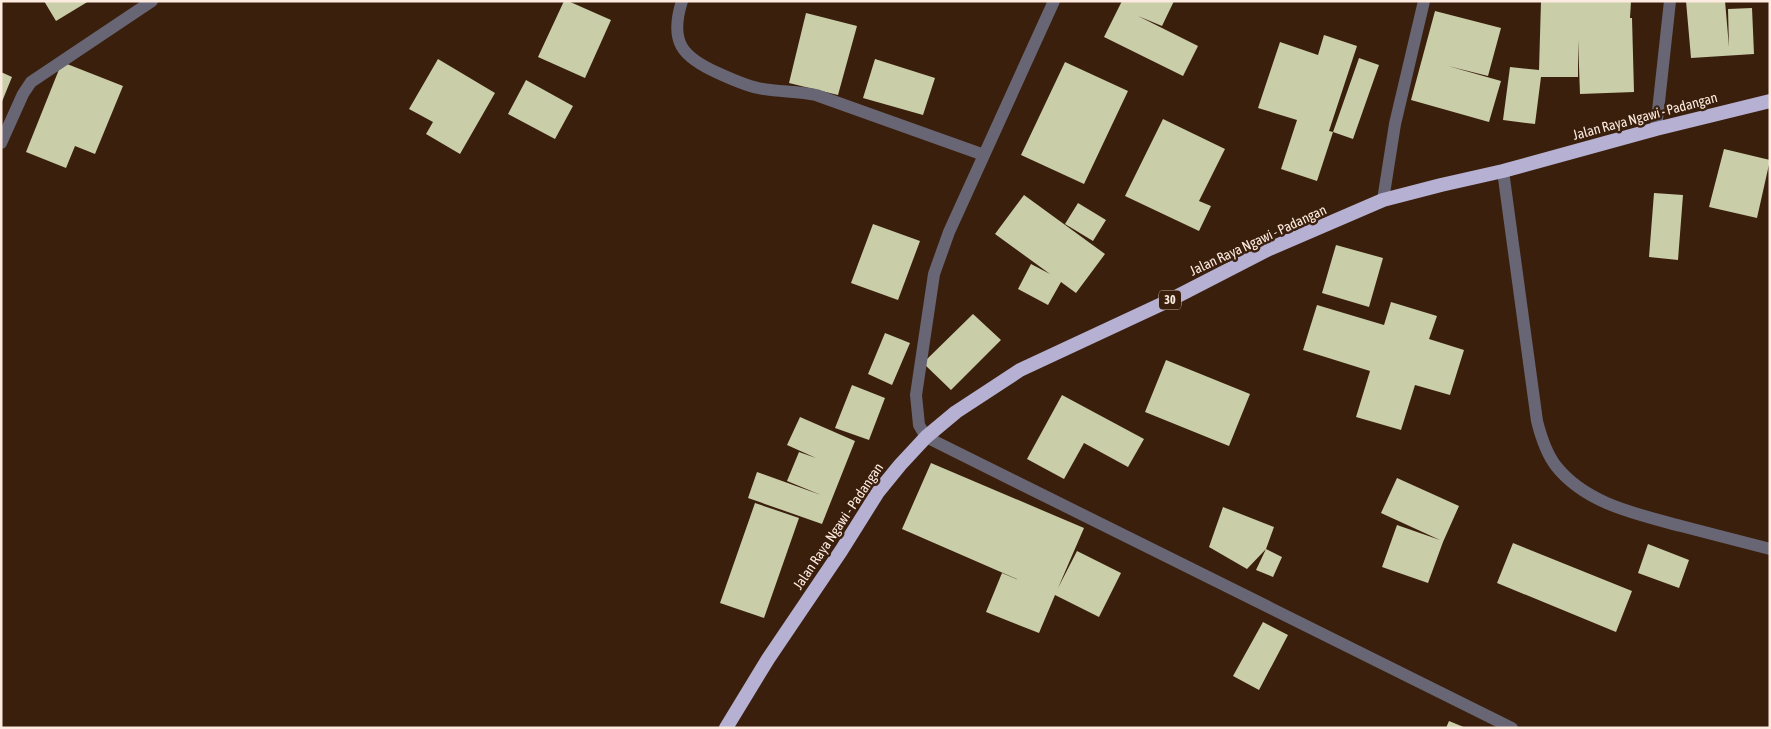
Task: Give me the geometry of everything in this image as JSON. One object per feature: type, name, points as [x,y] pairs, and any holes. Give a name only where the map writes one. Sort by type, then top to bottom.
[{"type":"highway","name":"Jalan Raya Ngawi - Padangan","points":[[726,728],[768,659],[841,551],[878,492],[926,437],[956,412],[1020,370],[1166,302],[1267,250],[1384,200],[1502,172],[1656,129],[1770,101]]},
{"type":"street","points":[[1,143],[23,94],[31,82],[152,1]]},
{"type":"street","points":[[682,1],[677,17],[676,30],[679,42],[691,60],[706,68],[743,84],[816,95],[984,155]]},
{"type":"street","points":[[1054,1],[949,232],[934,274],[916,395],[919,425],[926,437],[1512,728]]},
{"type":"street","points":[[1384,200],[1395,124],[1424,1]]},
{"type":"street","points":[[1656,129],[1670,1]]},
{"type":"street","points":[[1502,172],[1537,421],[1544,447],[1556,466],[1572,482],[1594,497],[1622,510],[1770,549]]},
{"type":"building","points":[[44,1],[89,1],[56,21]]},
{"type":"building","points":[[564,1],[611,20],[585,78],[538,57]]},
{"type":"building","points":[[1122,1],[1174,1],[1162,26],[1138,16],[1198,46],[1183,76],[1104,37]]},
{"type":"building","points":[[1541,1],[1631,1],[1630,18],[1632,18],[1634,92],[1580,94],[1578,40],[1578,77],[1541,77],[1535,124],[1503,120],[1510,67],[1539,70]]},
{"type":"building","points":[[1686,1],[1725,1],[1729,47],[1728,9],[1752,8],[1754,54],[1691,58]]},
{"type":"building","points":[[1435,11],[1501,28],[1488,76],[1448,66],[1501,81],[1489,122],[1411,100]]},
{"type":"building","points":[[806,13],[857,26],[838,95],[789,83]]},
{"type":"building","points":[[1324,35],[1357,46],[1329,131],[1333,132],[1317,181],[1281,169],[1297,120],[1258,108],[1280,42],[1318,55]]},
{"type":"building","points":[[1359,58],[1379,65],[1353,139],[1333,132]]},
{"type":"building","points":[[438,59],[495,93],[460,154],[426,134],[433,122],[409,109]]},
{"type":"building","points":[[875,59],[935,78],[923,115],[863,98]]},
{"type":"building","points":[[62,62],[123,86],[95,154],[75,146],[66,168],[26,152]]},
{"type":"building","points":[[1065,62],[1128,91],[1084,184],[1021,155]]},
{"type":"building","points":[[1,72],[12,77],[1,104]]},
{"type":"building","points":[[526,80],[573,106],[555,139],[508,114]]},
{"type":"building","points":[[1163,119],[1225,149],[1199,201],[1211,206],[1199,231],[1125,196]]},
{"type":"building","points":[[1724,149],[1770,160],[1757,218],[1709,207]]},
{"type":"building","points":[[1654,193],[1683,195],[1678,260],[1649,257]]},
{"type":"building","points":[[1024,195],[1105,254],[1076,293],[1061,282],[1048,305],[1018,289],[1031,264],[1050,274],[995,234]]},
{"type":"building","points":[[1078,203],[1106,220],[1093,241],[1065,224]]},
{"type":"building","points":[[873,224],[920,241],[898,300],[851,283]]},
{"type":"building","points":[[1336,245],[1383,258],[1369,307],[1322,293]]},
{"type":"building","points":[[1391,302],[1437,316],[1429,339],[1464,350],[1450,395],[1415,385],[1401,430],[1356,417],[1370,371],[1303,350],[1317,305],[1384,325]]},
{"type":"building","points":[[973,314],[1001,340],[951,390],[923,363]]},
{"type":"building","points":[[885,333],[910,343],[892,385],[868,374]]},
{"type":"building","points":[[1166,360],[1250,394],[1229,446],[1145,412]]},
{"type":"building","points":[[852,385],[885,398],[869,440],[835,428]]},
{"type":"building","points":[[1062,395],[1144,439],[1128,467],[1084,443],[1064,479],[1027,459]]},
{"type":"building","points":[[800,417],[855,441],[822,524],[748,498],[757,472],[821,495],[787,481],[799,452],[816,458],[787,445]]},
{"type":"building","points":[[931,463],[1084,528],[1058,588],[1077,551],[1121,573],[1099,617],[1055,595],[1039,633],[986,612],[1002,573],[1026,583],[902,529]]},
{"type":"building","points":[[1397,478],[1459,506],[1428,583],[1382,567],[1397,525],[1440,540],[1381,513]]},
{"type":"building","points":[[755,503],[799,518],[764,618],[720,603]]},
{"type":"building","points":[[1223,507],[1274,527],[1266,549],[1247,569],[1209,547]]},
{"type":"building","points":[[1513,543],[1632,591],[1616,632],[1497,583]]},
{"type":"building","points":[[1648,544],[1689,560],[1679,588],[1638,573]]},
{"type":"building","points":[[1266,549],[1282,557],[1273,577],[1256,570]]},
{"type":"building","points":[[1263,622],[1288,635],[1259,690],[1233,676]]},
{"type":"building","points":[[1449,721],[1466,728],[1446,728]]}]
